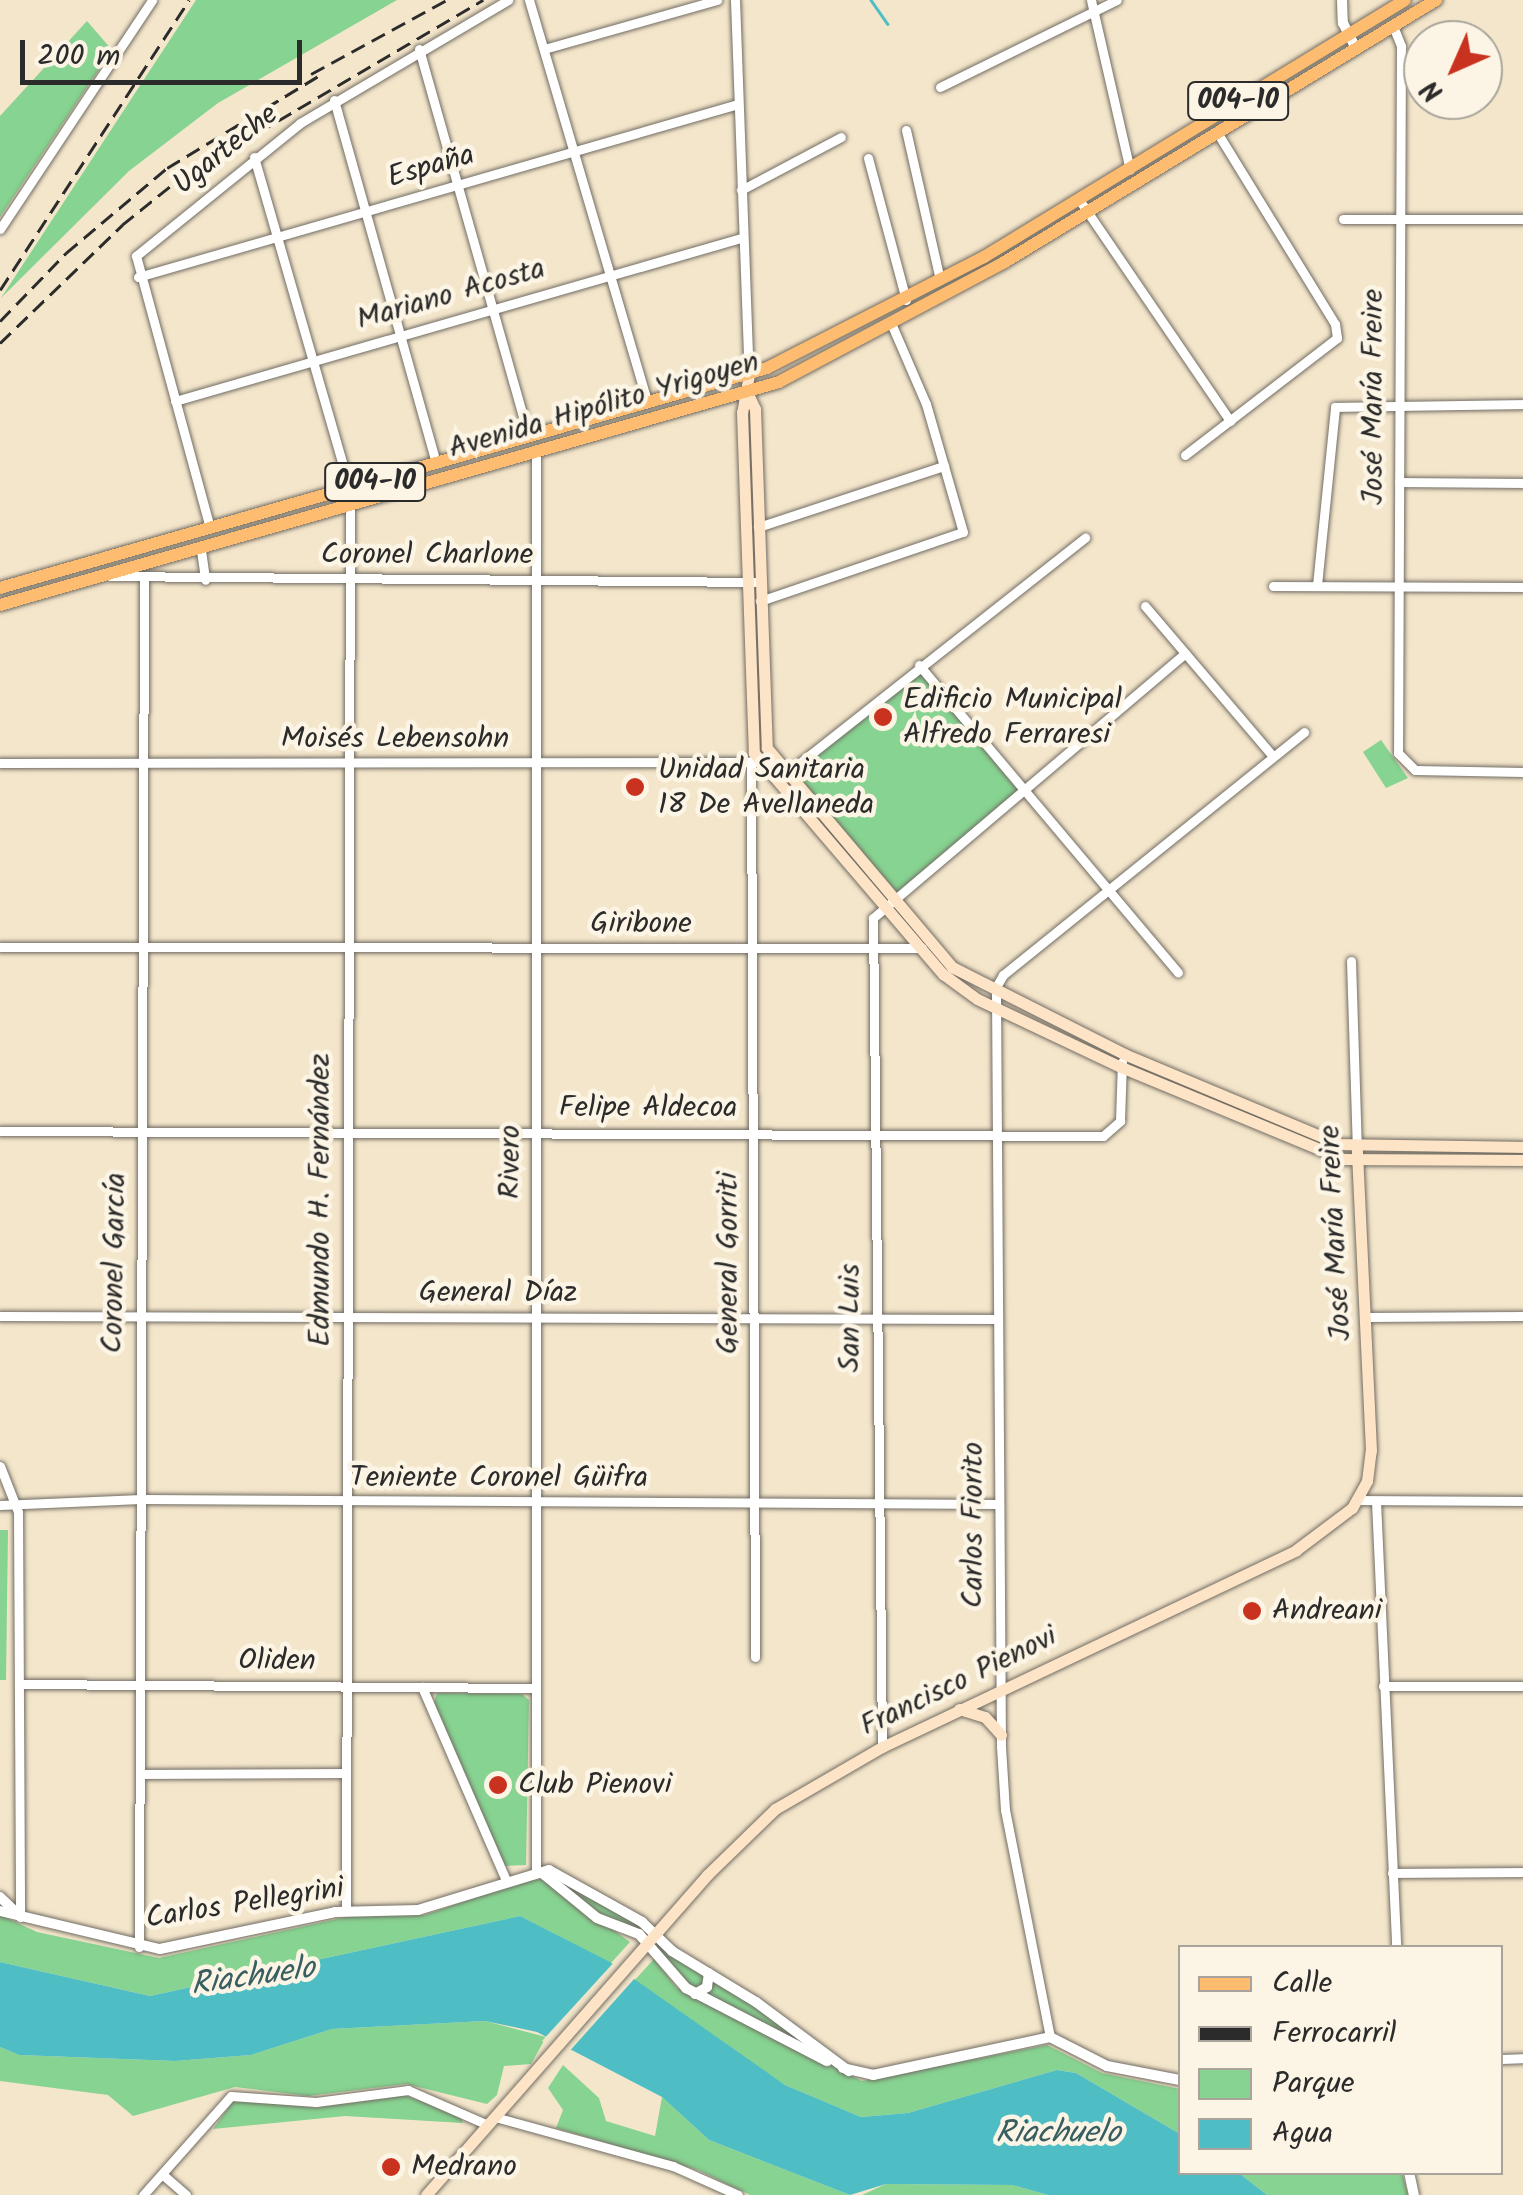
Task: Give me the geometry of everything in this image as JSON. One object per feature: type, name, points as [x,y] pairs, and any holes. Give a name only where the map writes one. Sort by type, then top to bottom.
[{"type":"main road","name":"Avenida Hipólito Yrigoyen","points":[[0,604],[748,394],[891,323],[940,280],[1405,0]]},
{"type":"main road","name":"Avenida Hipólito Yrigoyen","points":[[0,588],[749,374],[908,305],[1086,212],[1436,0]]},
{"type":"main road","points":[[749,374],[742,412],[764,736],[920,948],[952,983],[1358,1162],[1523,1160]]},
{"type":"main road","points":[[748,394],[755,408],[758,527],[754,582]]},
{"type":"main road","points":[[755,601],[755,758],[934,947],[996,1001]]},
{"type":"main road","points":[[1122,1060],[1358,1148],[1523,1147]]},
{"type":"main road","name":"José María Freire","points":[[1358,1148],[1371,1463],[1358,1500]]},
{"type":"main road","name":"Francisco Pienovi","points":[[426,2195],[759,1821],[882,1747],[959,1708],[1296,1550],[1331,1529],[1358,1500]]},
{"type":"main road","points":[[959,1708],[985,1717],[1001,1734]]},
{"type":"street","points":[[0,229],[152,0]]},
{"type":"street","name":"Ugarteche","points":[[138,277],[136,256],[254,157],[334,100],[508,0]]},
{"type":"street","points":[[529,0],[647,402]]},
{"type":"street","points":[[544,49],[717,0]]},
{"type":"street","points":[[734,0],[749,374]]},
{"type":"street","points":[[1090,0],[1128,168],[1137,181]]},
{"type":"street","points":[[940,87],[1117,0]]},
{"type":"street","points":[[1342,0],[1348,35],[1356,48]]},
{"type":"street","name":"José María Freire","points":[[1393,26],[1401,46],[1398,753],[1408,766],[1523,772]]},
{"type":"street","points":[[419,49],[529,437]]},
{"type":"street","points":[[334,100],[436,464]]},
{"type":"street","name":"España","points":[[138,277],[738,104]]},
{"type":"street","points":[[906,130],[940,280]]},
{"type":"street","points":[[1185,455],[1337,338],[1216,132]]},
{"type":"street","points":[[741,190],[841,137]]},
{"type":"street","name":"Edmundo H. Fernández","points":[[254,157],[350,489],[346,1910]]},
{"type":"street","points":[[868,158],[908,305]]},
{"type":"street","points":[[1078,198],[1230,421]]},
{"type":"street","points":[[1343,218],[1523,219]]},
{"type":"street","name":"Mariano Acosta","points":[[175,401],[741,238]]},
{"type":"street","points":[[138,277],[210,528]]},
{"type":"street","points":[[755,601],[962,532],[944,466],[891,323]]},
{"type":"street","points":[[1317,585],[1332,412],[1344,402],[1523,404]]},
{"type":"street","name":"Rivero","points":[[536,452],[536,1872]]},
{"type":"street","points":[[758,527],[944,466]]},
{"type":"street","points":[[1398,482],[1523,482]]},
{"type":"street","points":[[787,772],[1085,538]]},
{"type":"street","points":[[201,550],[205,580]]},
{"type":"street","name":"Coronel Charlone","points":[[107,575],[144,580],[754,582]]},
{"type":"street","name":"Coronel García","points":[[139,1947],[138,1316],[144,580]]},
{"type":"street","points":[[1273,586],[1523,587]]},
{"type":"street","points":[[1145,606],[1272,755]]},
{"type":"street","points":[[888,900],[1186,653]]},
{"type":"street","points":[[919,665],[1178,973]]},
{"type":"street","points":[[996,1001],[1003,975],[1304,732]]},
{"type":"street","name":"Moisés Lebensohn","points":[[0,763],[538,764],[755,758],[787,772]]},
{"type":"street","name":"General Gorriti","points":[[755,758],[755,1657]]},
{"type":"street","name":"San Luis","points":[[882,1747],[876,1505],[873,918],[888,900]]},
{"type":"street","name":"Giribone","points":[[0,947],[873,952],[934,947]]},
{"type":"street","name":"José María Freire","points":[[1351,962],[1358,1148]]},
{"type":"street","name":"Carlos Fiorito","points":[[996,1001],[1001,1734],[1006,1810],[1050,2037]]},
{"type":"street","name":"Felipe Aldecoa","points":[[0,1131],[875,1135],[1115,1131],[1122,1060]]},
{"type":"street","name":"General Díaz","points":[[0,1316],[996,1319]]},
{"type":"street","points":[[1366,1317],[1523,1316]]},
{"type":"street","points":[[0,1466],[17,1501],[20,1917]]},
{"type":"street","name":"Teniente Coronel Güifra","points":[[0,1505],[17,1501],[141,1500],[1000,1504]]},
{"type":"street","points":[[1358,1500],[1523,1501]]},
{"type":"street","points":[[1376,1501],[1396,1945]]},
{"type":"street","name":"Oliden","points":[[21,1684],[534,1688]]},
{"type":"street","points":[[1383,1686],[1523,1686]]},
{"type":"street","points":[[422,1687],[506,1880]]},
{"type":"street","points":[[141,1774],[344,1774]]},
{"type":"street","points":[[536,1872],[556,1872],[604,1901],[651,1938],[726,1983],[848,2071]]},
{"type":"street","points":[[536,1872],[593,1916],[651,1938],[695,1994],[848,2071],[873,2075],[1050,2037],[1107,2066],[1178,2080]]},
{"type":"street","name":"Carlos Pellegrini","points":[[0,1911],[160,1949],[346,1910],[418,1910],[536,1872]]},
{"type":"street","points":[[1392,1873],[1523,1872]]},
{"type":"street","points":[[0,1897],[20,1917]]},
{"type":"street","points":[[593,1916],[595,1902],[604,1901]]},
{"type":"street","points":[[695,1994],[707,1986],[709,1973]]},
{"type":"street","points":[[713,2004],[715,1991],[726,1983]]},
{"type":"street","points":[[142,2195],[231,2096],[316,2102],[408,2090],[492,2121],[673,2166],[738,2195]]},
{"type":"street","points":[[162,2174],[186,2195]]},
{"type":"green space","points":[[196,0],[397,0],[218,103],[129,171],[1,298]]},
{"type":"green space","points":[[87,21],[112,50],[0,217],[0,116]]},
{"type":"green space","points":[[919,665],[1022,788],[892,897],[787,773]]},
{"type":"green space","points":[[1381,740],[1408,778],[1386,788],[1363,752]]},
{"type":"green space","points":[[0,1530],[8,1530],[6,1680],[0,1680]]},
{"type":"green space","name":"Club Pienovi","points":[[437,1693],[522,1694],[529,1700],[526,1865],[505,1866],[433,1706]]},
{"type":"green space","points":[[543,1870],[642,1922],[672,1951],[849,2071],[686,1988],[639,1934],[603,1921]]},
{"type":"green space","points":[[530,1879],[544,1880],[630,1942],[611,1963],[520,1916],[150,1996],[0,1962],[0,1915],[37,1932],[159,1958],[346,1917],[425,1915]]},
{"type":"green space","points":[[654,1959],[677,1988],[862,2081],[1047,2045],[1102,2073],[1178,2089],[1178,2133],[1076,2073],[1057,2070],[908,2113],[861,2117],[785,2085],[633,1982]]},
{"type":"green space","points":[[485,2021],[546,2037],[531,2064],[504,2066],[497,2095],[487,2104],[406,2084],[308,2096],[235,2087],[133,2116],[108,2095],[0,2081],[0,2047],[19,2055],[175,2061],[251,2055],[332,2029]]},
{"type":"green space","points":[[563,2065],[599,2098],[606,2121],[655,2136],[662,2097],[709,2140],[850,2195],[750,2195],[698,2170],[556,2128],[563,2110],[548,2088]]},
{"type":"green space","points":[[398,2093],[460,2115],[463,2123],[345,2116],[213,2129],[235,2099],[317,2108]]},
{"type":"green space","points":[[1242,2175],[1403,2175],[1408,2195],[1267,2195]]},
{"type":"green space","points":[[886,2184],[1012,2185],[1048,2195],[862,2195]]},
{"type":"water","name":"Riachuelo","points":[[520,1916],[610,1962],[785,2085],[861,2117],[908,2113],[1057,2070],[1076,2073],[1178,2133],[1178,2175],[1242,2175],[1267,2195],[1048,2195],[1012,2185],[886,2184],[850,2195],[709,2140],[662,2097],[537,2032],[485,2021],[332,2029],[251,2055],[175,2061],[19,2055],[0,2047],[0,1962],[150,1996]]},
{"type":"pier","points":[[616,1960],[635,1978],[567,2054],[542,2041]]},
{"type":"waterway","points":[[871,0],[888,24]]},
{"type":"railway","points":[[0,290],[189,0]]},
{"type":"railway","points":[[311,74],[447,0]]},
{"type":"railway","points":[[0,343],[122,225],[179,179],[483,0]]},
{"type":"railway","points":[[0,321],[66,253],[167,168],[323,73]]},
{"type":"place","name":"Edificio Municipal Alfredo Ferraresi","points":[[883,717]]},
{"type":"place","name":"Unidad Sanitaria 18 De Avellaneda","points":[[635,787]]},
{"type":"place","name":"Andreani","points":[[1252,1611]]},
{"type":"place","name":"Club Pienovi","points":[[498,1785]]},
{"type":"place","name":"Medrano","points":[[391,2167]]}]
